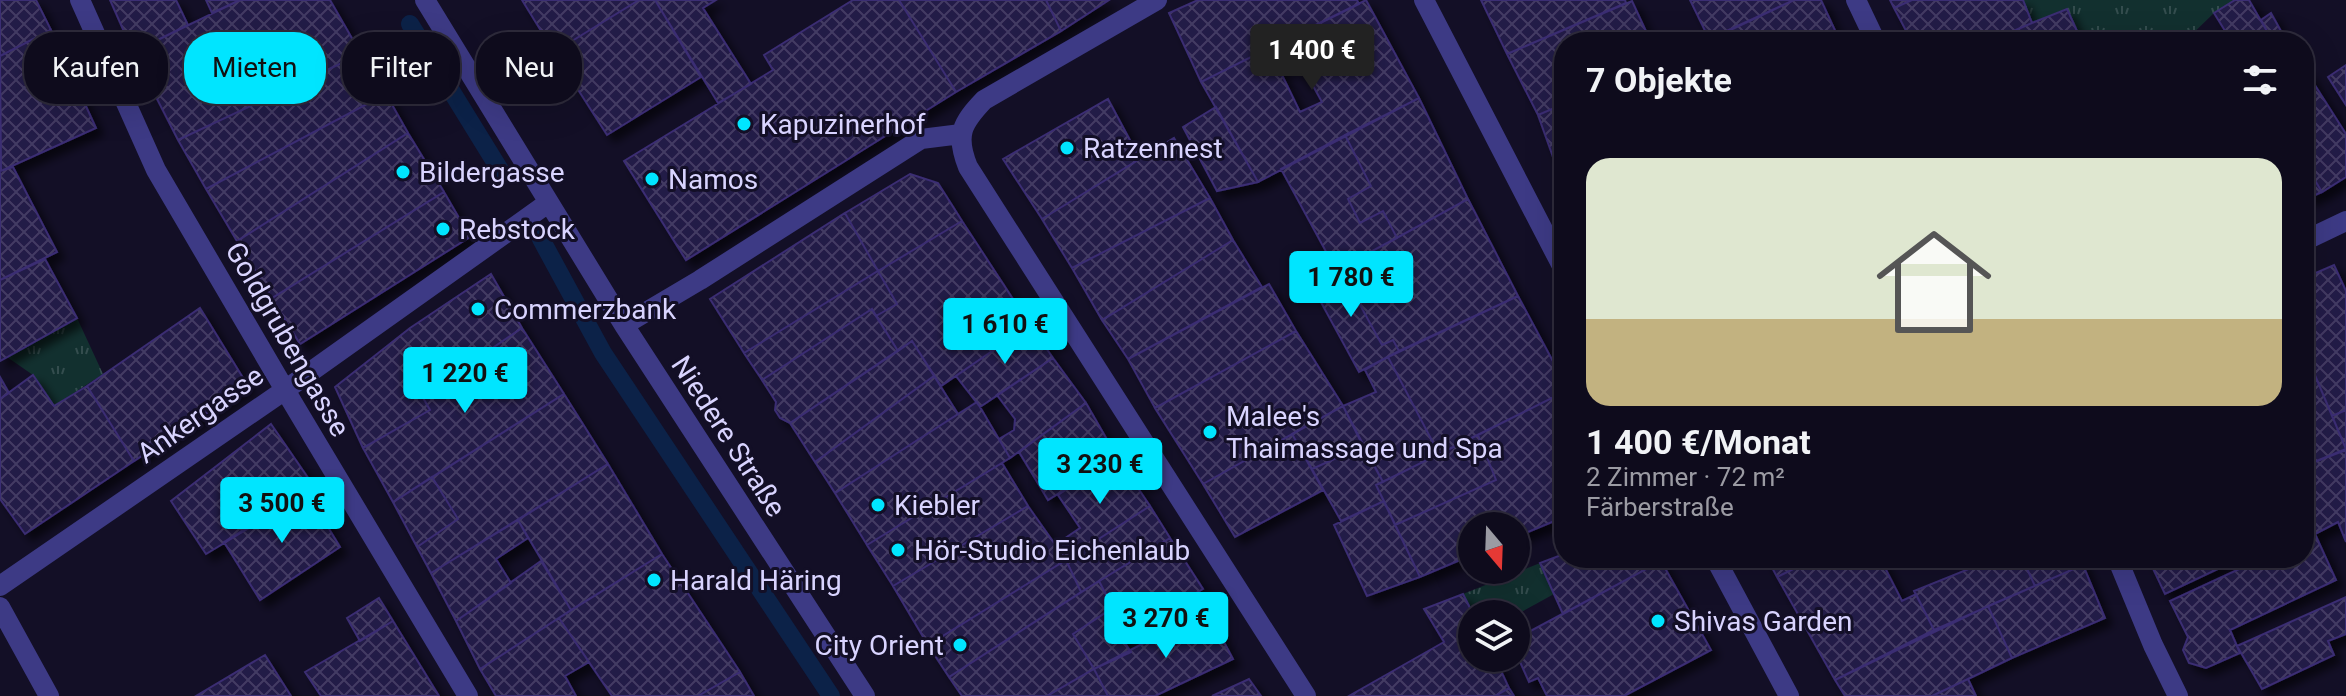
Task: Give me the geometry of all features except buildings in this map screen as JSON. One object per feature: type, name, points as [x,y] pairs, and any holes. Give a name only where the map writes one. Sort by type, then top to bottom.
[{"type":"street","name":"Goldgrubengasse","points":[[80,0],[156,170],[468,696]]},
{"type":"street","name":"Niedere Straße","points":[[425,0],[624,325],[865,696]]},
{"type":"street","points":[[1157,0],[984,100],[966,119],[961,134],[961,150],[968,167],[1306,696]]},
{"type":"street","points":[[1424,0],[1554,251]]},
{"type":"street","points":[[1856,0],[1871,32]]},
{"type":"street","points":[[624,325],[921,139],[961,134]]},
{"type":"street","name":"Ankergasse","points":[[0,586],[285,390],[548,203]]},
{"type":"street","points":[[2314,236],[2346,221]]},
{"type":"street","points":[[1720,568],[1789,696]]},
{"type":"street","points":[[2121,568],[2178,696]]},
{"type":"street","points":[[0,607],[49,696]]},
{"type":"green space","points":[[2023,0],[2235,0],[2214,13],[2194,32],[2077,32],[2067,9],[2032,23]]},
{"type":"green space","points":[[77,318],[103,374],[54,406],[33,375],[7,357]]},
{"type":"green space","points":[[1540,563],[1554,594],[1530,607],[1530,600],[1466,600],[1463,594],[1488,584],[1530,584],[1530,567]]},
{"type":"waterway","points":[[410,24],[500,170]]},
{"type":"waterway","points":[[541,239],[603,353],[831,696]]},
{"type":"place","name":"Kapuzinerhof","points":[[744,124]]},
{"type":"place","name":"Ratzennest","points":[[1067,148]]},
{"type":"place","name":"Bildergasse","points":[[403,172]]},
{"type":"place","name":"Namos","points":[[652,179]]},
{"type":"place","name":"Rebstock","points":[[443,229]]},
{"type":"place","name":"Commerzbank","points":[[478,309]]},
{"type":"place","name":"Malee's Thaimassage und Spa","points":[[1210,432]]},
{"type":"place","name":"Kiebler","points":[[878,505]]},
{"type":"place","name":"Hör-Studio Eichenlaub","points":[[898,550]]},
{"type":"place","name":"Harald Häring","points":[[654,580]]},
{"type":"place","name":"Shivas Garden","points":[[1658,621]]},
{"type":"place","name":"City Orient","points":[[960,645]]}]
